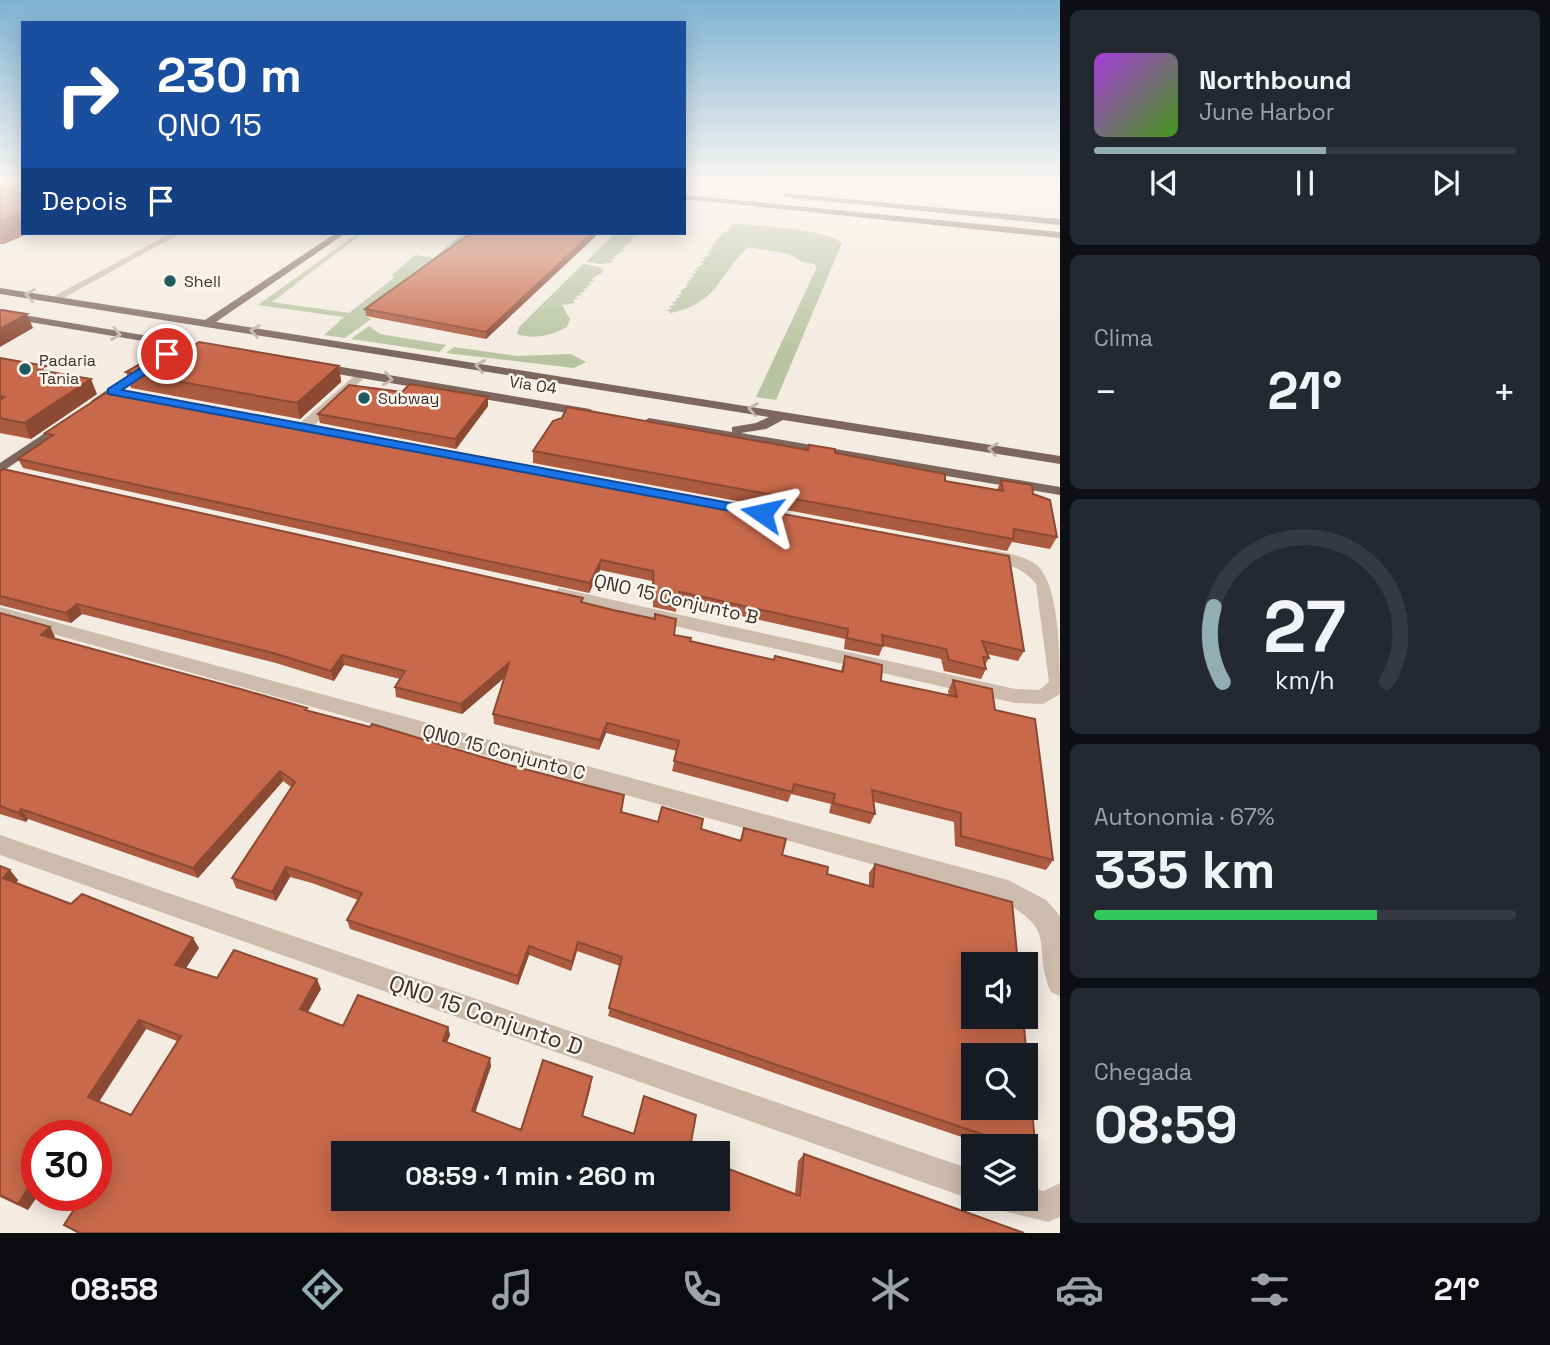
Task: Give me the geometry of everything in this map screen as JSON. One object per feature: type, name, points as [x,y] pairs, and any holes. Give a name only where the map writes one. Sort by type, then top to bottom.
[{"type":"main road","points":[[208,323],[334,239]]},
{"type":"main road","name":"Via O4","points":[[0,291],[1060,460]]},
{"type":"main road","points":[[6,315],[233,353]]},
{"type":"main road","points":[[0,469],[182,345]]},
{"type":"main road","name":"Via O4","points":[[355,347],[325,358],[317,367],[609,416]]},
{"type":"main road","points":[[691,429],[757,428],[782,414]]},
{"type":"main road","points":[[636,420],[1060,491]]},
{"type":"main road","points":[[845,424],[833,426],[826,432],[826,439],[849,456]]},
{"type":"street","points":[[54,299],[167,239]]},
{"type":"street","points":[[0,322],[6,315]]},
{"type":"street","points":[[303,427],[361,374]]},
{"type":"street","points":[[112,391],[140,397]]},
{"type":"street","points":[[434,451],[557,474]]},
{"type":"street","points":[[0,469],[27,476]]},
{"type":"street","name":"QNO 15 Conjunto B","points":[[541,590],[1015,696],[1043,697],[1059,684],[1044,583],[1037,571],[1009,559],[968,551]]},
{"type":"street","name":"QNO 15 Conjunto C","points":[[0,613],[1008,891],[1035,904],[1055,925],[1060,984]]},
{"type":"street","name":"QNO 15 Conjunto D","points":[[0,845],[961,1181]]},
{"type":"street","points":[[1038,1205],[1048,1207],[1060,1198]]},
{"type":"green space","points":[[350,239],[356,239],[272,302],[349,313],[395,277],[391,276],[415,255],[433,258],[456,239],[471,239],[365,316],[371,319],[345,338],[324,335],[344,317],[258,305]]},
{"type":"green space","points":[[609,239],[631,239],[632,241],[622,248],[624,250],[614,256],[615,259],[611,259],[613,262],[586,262]]},
{"type":"green space","points":[[718,239],[835,239],[842,243],[776,400],[756,397],[816,269],[815,264],[802,262],[790,254],[748,247],[708,295],[687,308],[671,313],[667,310],[672,309],[669,306],[675,305],[672,302],[680,297],[677,295],[682,294],[680,291],[687,287],[685,284],[690,283],[687,281],[692,280],[689,278],[694,277],[694,271],[699,270],[696,268],[703,264],[703,258],[710,255],[707,252],[714,249],[711,246],[716,245],[713,243],[717,243],[715,241]]},
{"type":"green space","points":[[583,264],[600,267],[604,271],[592,279],[595,281],[589,282],[591,285],[583,289],[585,292],[579,293],[582,295],[576,296],[578,299],[573,300],[575,303],[562,305],[570,319],[567,327],[543,336],[517,334],[519,327]]},
{"type":"green space","points":[[369,326],[380,334],[446,345],[439,352],[351,339]]},
{"type":"green space","points":[[454,347],[517,356],[571,354],[586,362],[574,368],[446,353]]},
{"type":"building","points":[[463,239],[586,239],[486,332],[365,309]]},
{"type":"building","points":[[2,310],[27,314],[0,329]]},
{"type":"building","points":[[199,342],[339,366],[297,403],[126,372],[171,346],[189,349]]},
{"type":"building","points":[[0,358],[46,366],[39,370],[91,379],[24,423],[0,418],[0,400],[4,397],[0,396]]},
{"type":"building","points":[[410,384],[488,397],[455,439],[318,414],[349,385],[402,392]]},
{"type":"building","points":[[112,389],[446,451],[444,453],[523,469],[525,466],[1009,556],[1024,651],[982,641],[989,658],[983,657],[986,669],[949,660],[946,649],[882,635],[883,646],[847,638],[848,629],[685,593],[679,592],[678,602],[654,597],[653,571],[601,560],[590,583],[18,459],[53,435],[45,433]]},
{"type":"building","points":[[567,407],[808,450],[809,445],[835,449],[835,453],[945,474],[945,481],[1003,491],[1001,480],[1032,485],[1033,494],[1050,500],[1057,537],[1014,529],[1013,539],[533,451],[553,421],[562,418]]},
{"type":"building","points":[[3,469],[583,598],[581,602],[613,610],[655,619],[655,614],[676,619],[674,635],[738,652],[774,660],[775,656],[843,672],[845,656],[882,665],[881,681],[957,697],[953,680],[992,689],[995,710],[1035,719],[1053,860],[961,836],[961,813],[872,790],[875,814],[833,803],[835,794],[794,784],[792,792],[674,761],[679,741],[607,723],[600,740],[493,714],[509,663],[461,704],[395,687],[405,671],[342,655],[331,671],[273,653],[77,604],[66,613],[0,596],[0,471]]},
{"type":"building","points":[[0,613],[50,627],[41,635],[307,708],[305,710],[370,727],[372,724],[509,765],[624,795],[621,812],[658,822],[662,807],[703,819],[701,829],[741,841],[744,828],[786,839],[782,855],[828,867],[827,874],[873,887],[875,864],[1012,902],[1017,952],[961,952],[961,1029],[1024,1029],[1026,1043],[961,1043],[961,1120],[1033,1120],[1034,1134],[982,1134],[609,1008],[622,957],[578,942],[572,962],[529,946],[518,976],[347,920],[362,893],[308,874],[286,867],[272,892],[232,878],[295,782],[280,771],[193,868],[21,809],[18,813],[0,806]]},
{"type":"building","points":[[0,866],[10,870],[3,878],[71,904],[82,894],[193,938],[175,965],[217,978],[234,950],[317,979],[300,1009],[343,1026],[358,995],[448,1027],[443,1041],[490,1058],[472,1111],[521,1130],[543,1060],[592,1077],[582,1116],[634,1134],[644,1096],[696,1115],[691,1141],[331,1141],[331,1211],[730,1211],[730,1170],[800,1196],[804,1154],[1024,1233],[80,1233],[64,1225],[73,1211],[112,1211],[112,1120],[21,1120],[21,1199],[18,1204],[0,1195]],"holes":[[[139,1020],[181,1036],[131,1115],[88,1097]]]},
{"type":"place","name":"Shell","points":[[170,281]]},
{"type":"place","name":"Padaria Tania","points":[[25,369]]},
{"type":"place","name":"Subway","points":[[364,398]]},
{"type":"route","points":[[167,354],[112,391],[762,513]]}]
